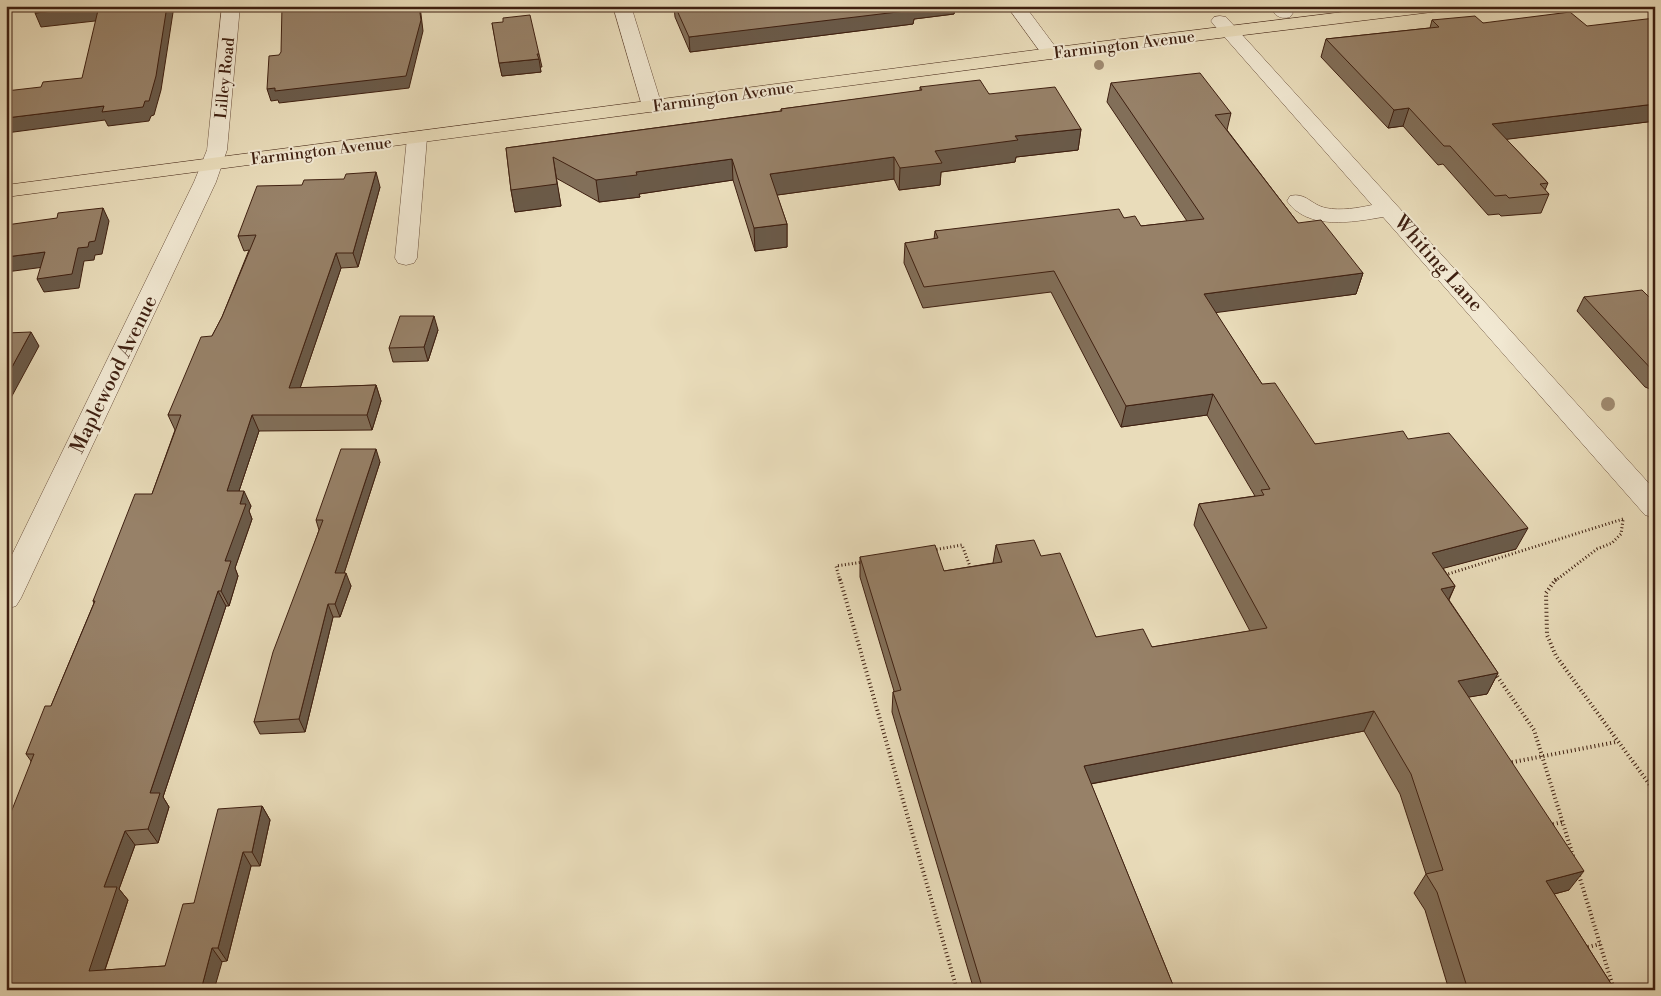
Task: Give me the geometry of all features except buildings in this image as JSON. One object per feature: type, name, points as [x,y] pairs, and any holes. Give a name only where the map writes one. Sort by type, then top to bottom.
[{"type":"main road","name":"Farmington Avenue","points":[[1225,26],[1281,9],[1338,6]]},
{"type":"main road","name":"Farmington Avenue","points":[[6,191],[214,157],[1047,48],[1225,26],[1440,6]]},
{"type":"main road","name":"Farmington Avenue","points":[[6,176],[417,138],[651,100]]},
{"type":"street","name":"Lilley Road","points":[[214,157],[231,6]]},
{"type":"street","points":[[622,6],[651,100]]},
{"type":"street","points":[[1016,6],[1047,48]]},
{"type":"street","name":"Whiting Lane","points":[[1225,26],[1655,508]]},
{"type":"street","points":[[406,258],[417,138]]},
{"type":"street","name":"Maplewood Avenue","points":[[6,598],[204,182],[214,157]]},
{"type":"street","points":[[1298,201],[1306,208],[1328,215],[1390,209]]},
{"type":"path","points":[[1440,576],[1625,519],[1621,534],[1612,543],[1597,550],[1558,577],[1546,593],[1547,635],[1556,656],[1616,742],[1655,792]]},
{"type":"path","points":[[924,551],[962,545],[974,576]]},
{"type":"path","points":[[866,561],[836,566],[957,990]]},
{"type":"path","points":[[1491,666],[1534,730],[1614,990]]},
{"type":"path","points":[[1507,763],[1616,742]]},
{"type":"path","points":[[1546,825],[1563,822]]},
{"type":"path","points":[[1582,948],[1600,944]]}]
